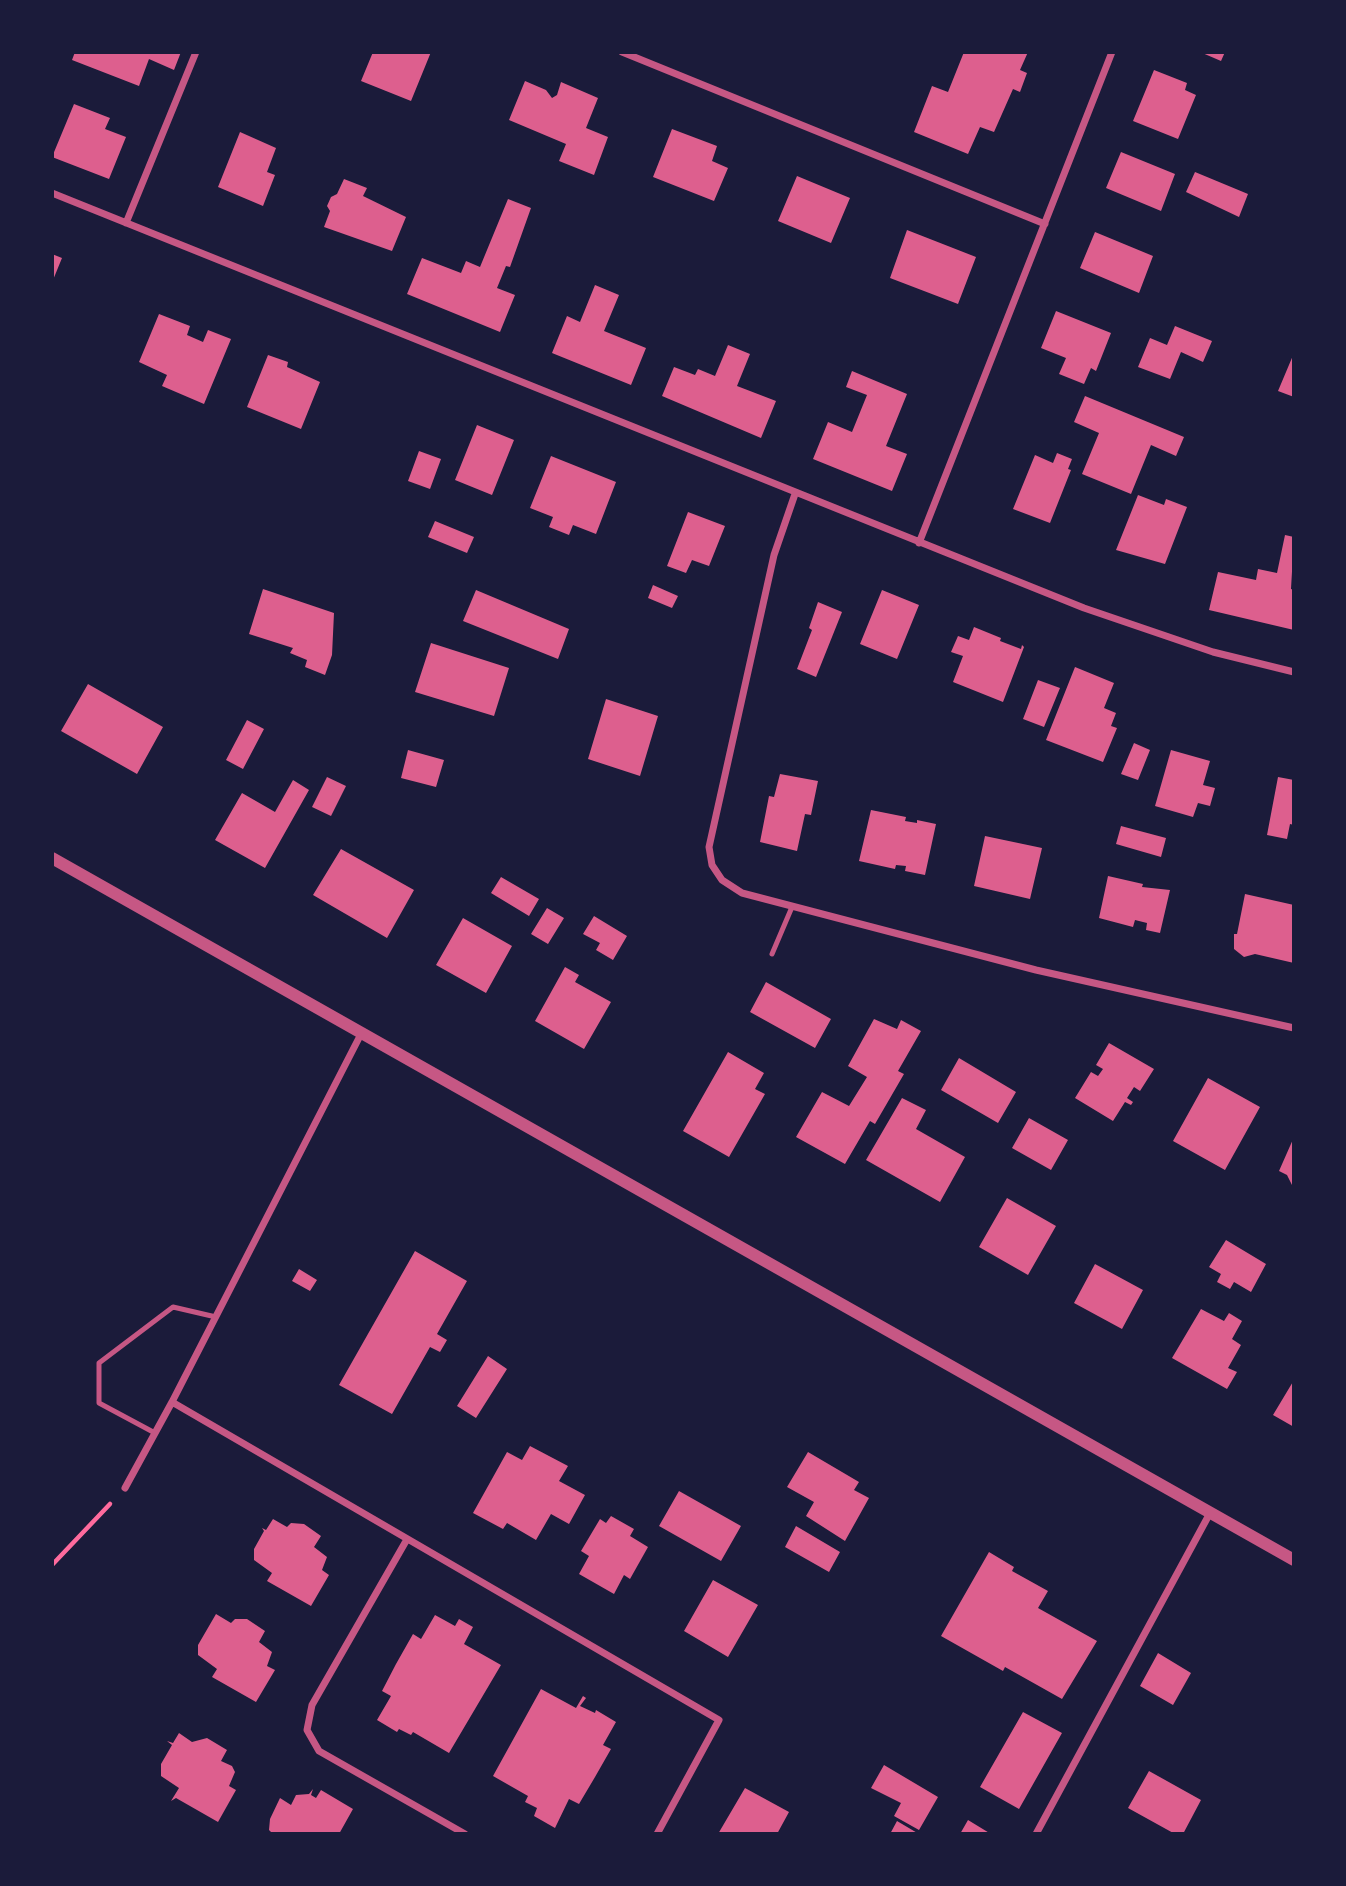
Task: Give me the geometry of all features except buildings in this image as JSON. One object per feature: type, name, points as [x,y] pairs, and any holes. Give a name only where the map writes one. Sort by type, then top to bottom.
[{"type":"street","points":[[126,223],[196,52]]},
{"type":"street","points":[[622,52],[1045,223]]},
{"type":"street","points":[[919,543],[1112,52]]},
{"type":"street","points":[[52,193],[1084,608],[1213,652],[1293,671]]},
{"type":"street","points":[[795,494],[774,555],[709,847],[712,865],[726,884],[742,893],[1036,970],[1293,1028]]},
{"type":"street","points":[[52,859],[1293,1560]]},
{"type":"street","points":[[125,1488],[361,1034]]},
{"type":"street","points":[[172,1402],[406,1541],[719,1720],[657,1833]]},
{"type":"street","points":[[1036,1833],[1210,1513]]},
{"type":"street","points":[[406,1541],[312,1705],[307,1730],[319,1751],[465,1833]]},
{"type":"lane","points":[[772,954],[792,906]]},
{"type":"lane","points":[[155,1433],[99,1403],[99,1363],[173,1307],[216,1317]]},
{"type":"path","points":[[52,1565],[125,1488]]}]
